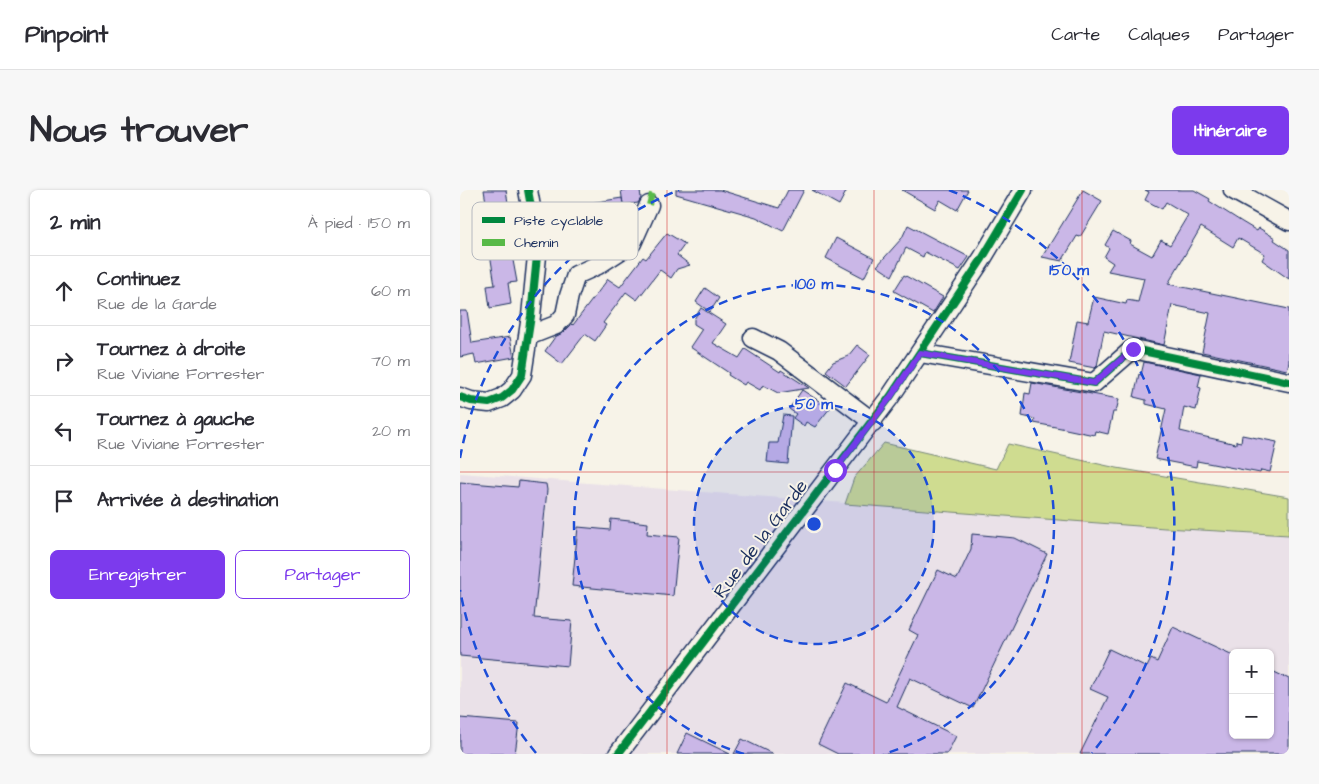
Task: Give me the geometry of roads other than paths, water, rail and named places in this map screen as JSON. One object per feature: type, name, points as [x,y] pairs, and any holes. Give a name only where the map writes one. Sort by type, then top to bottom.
[{"type":"street","name":"Rue de la Garde","points":[[618,754],[872,422],[982,259],[1023,190]]},
{"type":"street","points":[[1233,190],[1289,221]]},
{"type":"street","points":[[638,229],[648,205]]},
{"type":"street","points":[[460,397],[471,401],[489,403],[502,398],[512,390],[522,375],[536,260]]},
{"type":"street","points":[[528,336],[556,325],[566,315],[569,296],[576,275],[604,260]]},
{"type":"street","points":[[752,338],[780,351],[872,422]]},
{"type":"street","points":[[920,353],[1094,383],[1133,349],[1289,382]]}]
